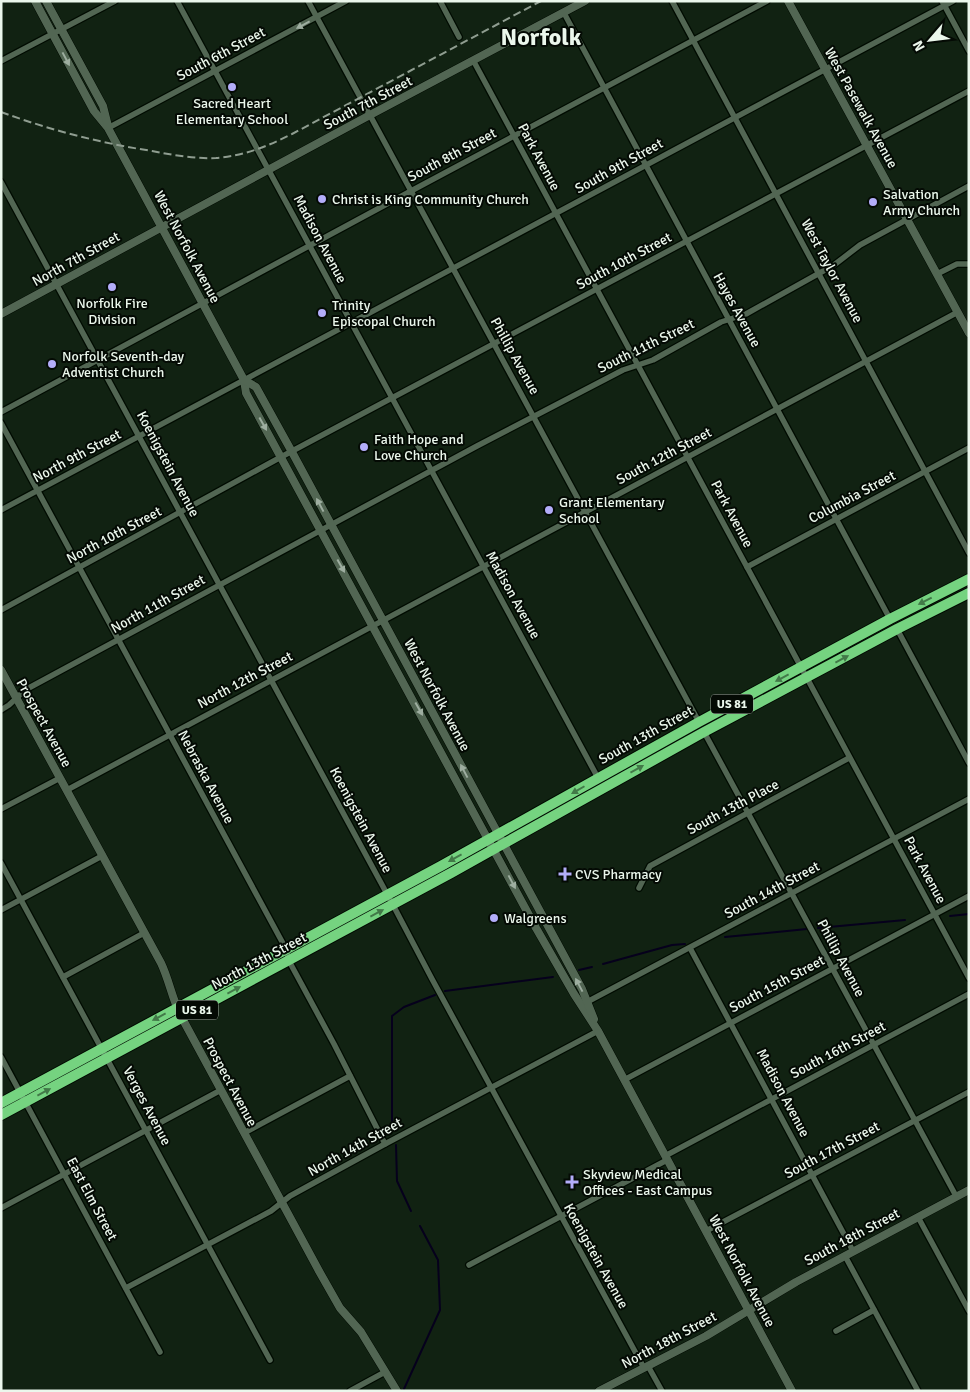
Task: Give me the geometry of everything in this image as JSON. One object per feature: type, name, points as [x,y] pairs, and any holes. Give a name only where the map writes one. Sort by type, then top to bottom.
[{"type":"highway","name":"South 13th Street","points":[[494,837],[699,722],[890,619],[969,579]]},
{"type":"highway","name":"South 13th Street","points":[[499,847],[704,732],[897,629],[969,593]]},
{"type":"highway","name":"North 13th Street","points":[[105,1053],[176,1008],[494,837]]},
{"type":"highway","name":"North 13th Street","points":[[1,1115],[23,1097],[105,1053],[182,1018],[499,847]]},
{"type":"highway","name":"North 13th Street","points":[[1,1103],[23,1097]]},
{"type":"main road","name":"West Norfolk Avenue","points":[[35,1],[94,111],[108,128],[162,227],[244,380],[246,393],[373,626],[494,837]]},
{"type":"main road","name":"West Norfolk Avenue","points":[[46,1],[103,106],[108,128]]},
{"type":"main road","name":"South 7th Street","points":[[162,227],[585,1]]},
{"type":"main road","name":"West Pasewalk Avenue","points":[[788,1],[969,333]]},
{"type":"main road","name":"North 7th Street","points":[[1,314],[162,227]]},
{"type":"main road","name":"West Norfolk Avenue","points":[[244,380],[256,387],[292,452],[382,620],[574,994],[598,1030]]},
{"type":"main road","name":"Prospect Avenue","points":[[1,670],[169,979],[176,1008],[282,1203],[340,1308],[361,1332],[397,1391]]},
{"type":"main road","name":"West Norfolk Avenue","points":[[499,847],[587,1002],[598,1030],[624,1080],[792,1391]]},
{"type":"main road","name":"South 18th Street","points":[[748,1309],[969,1190]]},
{"type":"main road","name":"North 18th Street","points":[[599,1391],[706,1336],[748,1309]]},
{"type":"street","points":[[1,61],[114,1]]},
{"type":"street","name":"Madison Avenue","points":[[177,1],[598,778]]},
{"type":"street","name":"Phillip Avenue","points":[[308,1],[699,722]]},
{"type":"street","name":"South 6th Street","points":[[108,128],[346,1]]},
{"type":"street","points":[[440,1],[459,37]]},
{"type":"street","name":"West Taylor Avenue","points":[[672,1],[969,553]]},
{"type":"street","name":"South 8th Street","points":[[1,412],[767,1]]},
{"type":"street","name":"South 9th Street","points":[[244,380],[826,70],[943,4],[953,1]]},
{"type":"street","points":[[943,4],[969,51]]},
{"type":"street","name":"Hayes Avenue","points":[[564,13],[890,619]]},
{"type":"street","name":"Park Avenue","points":[[473,60],[555,215],[969,978]]},
{"type":"street","name":"South 10th Street","points":[[292,452],[969,91]]},
{"type":"street","name":"Koenigstein Avenue","points":[[1,182],[140,436],[442,999],[561,1216],[646,1367],[662,1391]]},
{"type":"street","name":"South 11th Street","points":[[330,525],[622,370],[653,360],[728,319],[746,314],[834,266],[860,245],[969,186]]},
{"type":"street","points":[[937,274],[957,264],[969,264]]},
{"type":"street","name":"South 12th Street","points":[[382,620],[958,312]]},
{"type":"street","name":"North 9th Street","points":[[1,510],[244,380]]},
{"type":"street","name":"Nebraska Avenue","points":[[1,423],[286,950],[289,961],[384,1144]]},
{"type":"street","name":"Columbia Street","points":[[747,567],[969,448]]},
{"type":"street","name":"North 10th Street","points":[[1,610],[292,452]]},
{"type":"street","name":"North 11th Street","points":[[1,710],[25,690],[330,525]]},
{"type":"street","name":"North 12th Street","points":[[67,790],[382,620]]},
{"type":"street","points":[[897,629],[969,763]]},
{"type":"street","name":"Phillip Avenue","points":[[704,732],[956,1196]]},
{"type":"street","name":"South 13th Place","points":[[639,888],[650,866],[849,758]]},
{"type":"street","points":[[1,809],[60,778]]},
{"type":"street","name":"South 14th Street","points":[[587,1002],[969,799]]},
{"type":"street","points":[[1,910],[102,856]]},
{"type":"street","name":"Verges Avenue","points":[[1,863],[270,1360]]},
{"type":"street","name":"South 15th Street","points":[[624,1080],[969,896]]},
{"type":"street","points":[[63,977],[144,933]]},
{"type":"street","name":"Madison Avenue","points":[[690,948],[853,1251]]},
{"type":"street","name":"South 16th Street","points":[[469,1266],[969,994]]},
{"type":"street","name":"North 14th Street","points":[[126,1288],[271,1211],[290,1196],[384,1144],[598,1030]]},
{"type":"street","name":"East Elm Street","points":[[1,1057],[160,1352]]},
{"type":"street","points":[[244,1133],[350,1076]]},
{"type":"street","points":[[1,1208],[221,1090]]},
{"type":"street","name":"South 17th Street","points":[[706,1231],[969,1092]]},
{"type":"street","points":[[918,1217],[969,1312]]},
{"type":"street","points":[[845,1256],[918,1391]]},
{"type":"street","points":[[836,1331],[874,1310]]},
{"type":"street","points":[[350,1391],[385,1372]]},
{"type":"waterway","points":[[950,916],[969,914]]},
{"type":"waterway","points":[[818,928],[905,920]]},
{"type":"waterway","points":[[725,937],[807,929]]},
{"type":"waterway","points":[[603,964],[672,945],[685,944]]},
{"type":"waterway","points":[[579,970],[592,967]]},
{"type":"waterway","points":[[445,991],[553,977]]},
{"type":"waterway","points":[[395,1131],[392,1120],[392,1016],[404,1007],[435,995]]},
{"type":"waterway","points":[[396,1145],[397,1181],[411,1211]]},
{"type":"waterway","points":[[404,1389],[440,1310],[438,1260],[420,1226]]},
{"type":"railway","points":[[1,112],[38,125],[133,148],[200,158],[216,158],[246,153],[292,134],[541,1]]},
{"type":"place","name":"Sacred Heart Elementary School","points":[[232,87]]},
{"type":"place","name":"Christ is King Community Church","points":[[322,199]]},
{"type":"place","name":"Salvation Army Church","points":[[873,202]]},
{"type":"place","name":"Norfolk Fire Division","points":[[112,287]]},
{"type":"place","name":"Trinity Episcopal Church","points":[[322,313]]},
{"type":"place","name":"Norfolk Seventh-day Adventist Church","points":[[52,364]]},
{"type":"place","name":"Faith Hope and Love Church","points":[[364,447]]},
{"type":"place","name":"Grant Elementary School","points":[[549,510]]},
{"type":"place","name":"CVS Pharmacy","points":[[565,874]]},
{"type":"place","name":"Walgreens","points":[[494,918]]},
{"type":"place","name":"Skyview Medical Offices - East Campus","points":[[572,1182]]},
{"type":"district","name":"Norfolk","points":[[541,37]]}]
